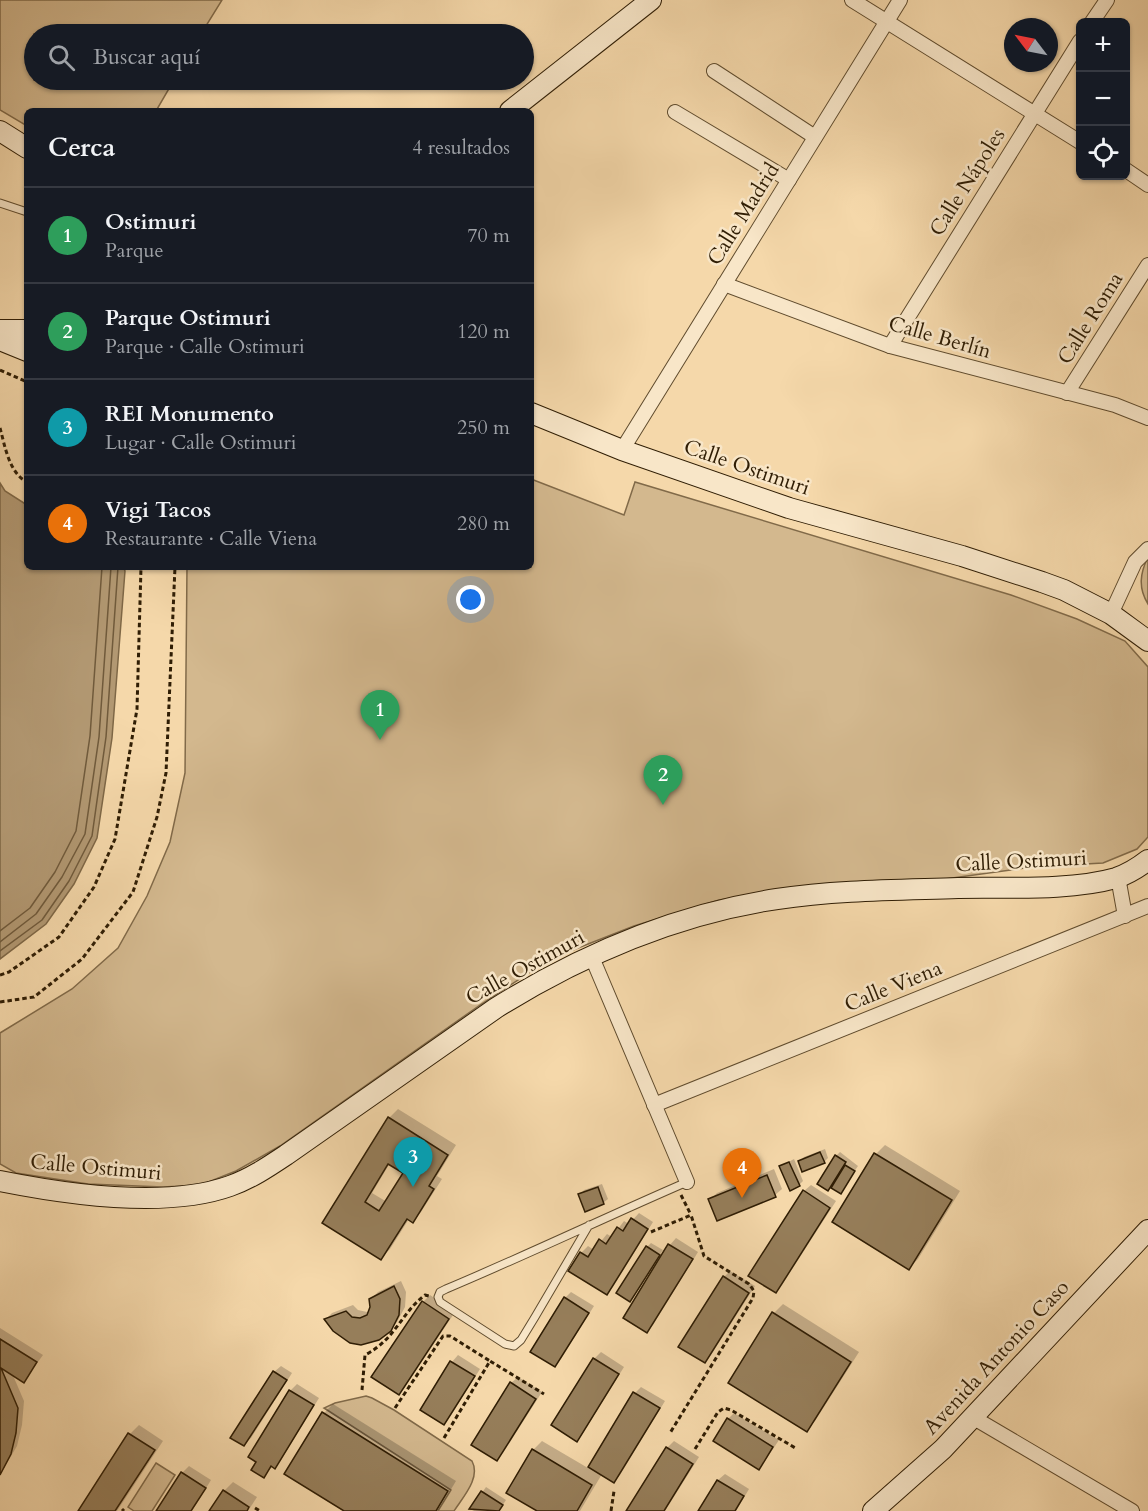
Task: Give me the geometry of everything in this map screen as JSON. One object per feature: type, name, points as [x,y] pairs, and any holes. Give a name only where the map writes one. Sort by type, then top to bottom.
[{"type":"street","points":[[514,108],[651,0]]},
{"type":"street","points":[[852,0],[1076,140]]},
{"type":"street","name":"Calle Madrid","points":[[622,450],[900,0]]},
{"type":"street","points":[[1095,18],[1107,0]]},
{"type":"street","name":"Calle Nápoles","points":[[890,346],[1076,47]]},
{"type":"street","points":[[714,71],[815,137]]},
{"type":"street","points":[[675,112],[789,180]]},
{"type":"street","points":[[0,131],[24,146]]},
{"type":"street","points":[[1130,173],[1148,184]]},
{"type":"street","name":"Calle Roma","points":[[1067,393],[1148,265]]},
{"type":"street","name":"Calle Berlín","points":[[724,284],[890,346],[1115,405],[1148,418]]},
{"type":"street","points":[[0,330],[24,330]]},
{"type":"street","points":[[0,340],[24,350]]},
{"type":"street","name":"Calle Ostimuri","points":[[534,414],[622,450],[789,508],[1018,573],[1065,590],[1111,614],[1148,641]]},
{"type":"street","points":[[1111,614],[1135,562],[1148,549]]},
{"type":"street","name":"Calle Ostimuri","points":[[0,1181],[74,1192],[162,1198],[204,1193],[229,1186],[254,1175],[286,1155],[496,1008],[558,971],[591,955],[678,923],[740,906],[778,899],[887,890],[1073,884],[1118,877],[1140,867],[1148,860]]},
{"type":"street","points":[[1118,877],[1125,915]]},
{"type":"street","name":"Calle Viena","points":[[654,1105],[1148,906]]},
{"type":"street","points":[[591,955],[654,1105],[682,1184]]},
{"type":"street","name":"Avenida Antonio Caso","points":[[873,1511],[943,1449],[974,1418],[1148,1230]]},
{"type":"street","points":[[974,1418],[1132,1511]]},
{"type":"lane","points":[[0,203],[24,211]]},
{"type":"lane","points":[[589,1225],[521,1340],[514,1346],[505,1344],[445,1307],[438,1297],[440,1292],[446,1289],[517,1259],[589,1225],[682,1184]]},
{"type":"path","points":[[0,370],[24,381]]},
{"type":"path","points":[[0,428],[8,457],[20,479],[24,481]]},
{"type":"path","points":[[0,975],[9,972],[59,937],[94,887],[115,839],[137,709],[141,570]]},
{"type":"path","points":[[0,1002],[34,996],[82,959],[133,892],[157,817],[166,773],[175,570]]},
{"type":"path","points":[[670,1433],[753,1298],[754,1291],[749,1284],[704,1256],[682,1184]]},
{"type":"path","points":[[651,1232],[691,1215]]},
{"type":"path","points":[[362,1390],[365,1356],[378,1349],[391,1337],[418,1300],[425,1295],[438,1297]]},
{"type":"path","points":[[395,1408],[443,1336],[450,1336],[544,1394]]},
{"type":"path","points":[[444,1438],[490,1361]]},
{"type":"path","points":[[694,1449],[718,1412],[724,1408],[797,1449]]},
{"type":"path","points":[[610,1511],[614,1491]]},
{"type":"path","points":[[255,1508],[260,1511]]},
{"type":"shaded area","points":[[0,0],[222,0],[207,24],[24,24],[24,90],[168,90],[158,108],[24,108],[24,124],[0,110]]},
{"type":"shaded area","points":[[534,480],[624,515],[635,482],[1011,595],[1077,619],[1125,641],[1148,667],[1148,837],[1137,849],[1103,863],[1032,867],[923,882],[803,887],[719,900],[634,926],[550,959],[480,1005],[280,1146],[236,1171],[201,1185],[163,1187],[88,1184],[16,1173],[0,1164],[0,1033],[72,989],[118,948],[147,896],[170,842],[185,773],[187,570],[534,570]]},
{"type":"shaded area","points":[[1148,557],[1148,604],[1141,581]]},
{"type":"shaded area","points":[[366,1396],[394,1410],[472,1461],[473,1481],[454,1511],[438,1511],[451,1490],[324,1408]]},
{"type":"shaded area","points":[[156,1463],[175,1475],[152,1511],[134,1511],[128,1507]]},
{"type":"water","points":[[0,483],[5,491],[24,503],[24,570],[125,571],[112,738],[97,838],[74,884],[46,924],[0,959]]},
{"type":"building","points":[[388,1117],[448,1155],[429,1186],[434,1189],[413,1223],[407,1219],[381,1260],[322,1223]],"holes":[[[388,1164],[403,1173],[379,1211],[365,1202]]]},
{"type":"building","points":[[820,1152],[825,1163],[802,1172],[798,1161]]},
{"type":"building","points":[[874,1153],[952,1200],[909,1270],[832,1222]]},
{"type":"building","points":[[835,1155],[846,1162],[828,1191],[817,1184]]},
{"type":"building","points":[[789,1162],[800,1186],[790,1191],[779,1166]]},
{"type":"building","points":[[845,1165],[855,1171],[841,1194],[831,1188]]},
{"type":"building","points":[[767,1175],[776,1197],[717,1221],[708,1199]]},
{"type":"building","points":[[598,1187],[604,1204],[585,1212],[578,1194]]},
{"type":"building","points":[[803,1190],[830,1208],[776,1293],[748,1276]]},
{"type":"building","points":[[631,1218],[648,1229],[607,1295],[568,1271],[580,1252],[588,1257],[599,1239],[606,1244],[617,1227],[623,1231]]},
{"type":"building","points":[[668,1244],[693,1259],[647,1333],[623,1318]]},
{"type":"building","points":[[646,1246],[660,1255],[630,1302],[616,1293]]},
{"type":"building","points":[[723,1276],[749,1293],[705,1363],[678,1347]]},
{"type":"building","points":[[394,1286],[400,1299],[399,1315],[391,1331],[379,1340],[361,1345],[350,1343],[333,1331],[324,1319],[346,1311],[352,1317],[360,1318],[367,1315],[370,1307],[369,1299]]},
{"type":"building","points":[[564,1297],[589,1313],[555,1367],[530,1352]]},
{"type":"building","points":[[422,1301],[449,1319],[399,1395],[371,1377]]},
{"type":"building","points":[[772,1312],[851,1362],[807,1432],[728,1383]]},
{"type":"building","points":[[0,1339],[37,1362],[24,1383],[1,1368],[18,1408],[11,1454],[0,1475]]},
{"type":"building","points":[[593,1358],[619,1374],[577,1442],[551,1425]]},
{"type":"building","points":[[450,1361],[475,1376],[444,1425],[420,1410]]},
{"type":"building","points":[[273,1371],[287,1380],[244,1446],[230,1438]]},
{"type":"building","points":[[510,1382],[536,1399],[497,1461],[471,1445]]},
{"type":"building","points":[[289,1390],[314,1405],[275,1469],[271,1466],[264,1478],[251,1470],[256,1462],[248,1457]]},
{"type":"building","points":[[633,1392],[660,1408],[614,1483],[588,1467]]},
{"type":"building","points":[[322,1412],[448,1491],[436,1511],[344,1511],[284,1474]]},
{"type":"building","points":[[727,1418],[773,1447],[759,1470],[713,1441]]},
{"type":"building","points":[[128,1433],[155,1450],[115,1511],[78,1511]]},
{"type":"building","points":[[666,1447],[693,1464],[664,1511],[626,1511]]},
{"type":"building","points":[[532,1449],[592,1485],[577,1511],[537,1511],[506,1493]]},
{"type":"building","points":[[181,1472],[206,1488],[191,1511],[156,1511]]},
{"type":"building","points":[[717,1480],[744,1496],[735,1511],[698,1511]]},
{"type":"building","points":[[223,1490],[249,1507],[247,1511],[209,1511]]},
{"type":"building","points":[[481,1491],[503,1505],[499,1511],[469,1509]]},
{"type":"place","name":"Ostimuri","points":[[380,740]]},
{"type":"place","name":"Parque Ostimuri","points":[[663,805]]},
{"type":"place","name":"REI Monumento","points":[[413,1187]]},
{"type":"place","name":"Vigi Tacos","points":[[742,1198]]}]
